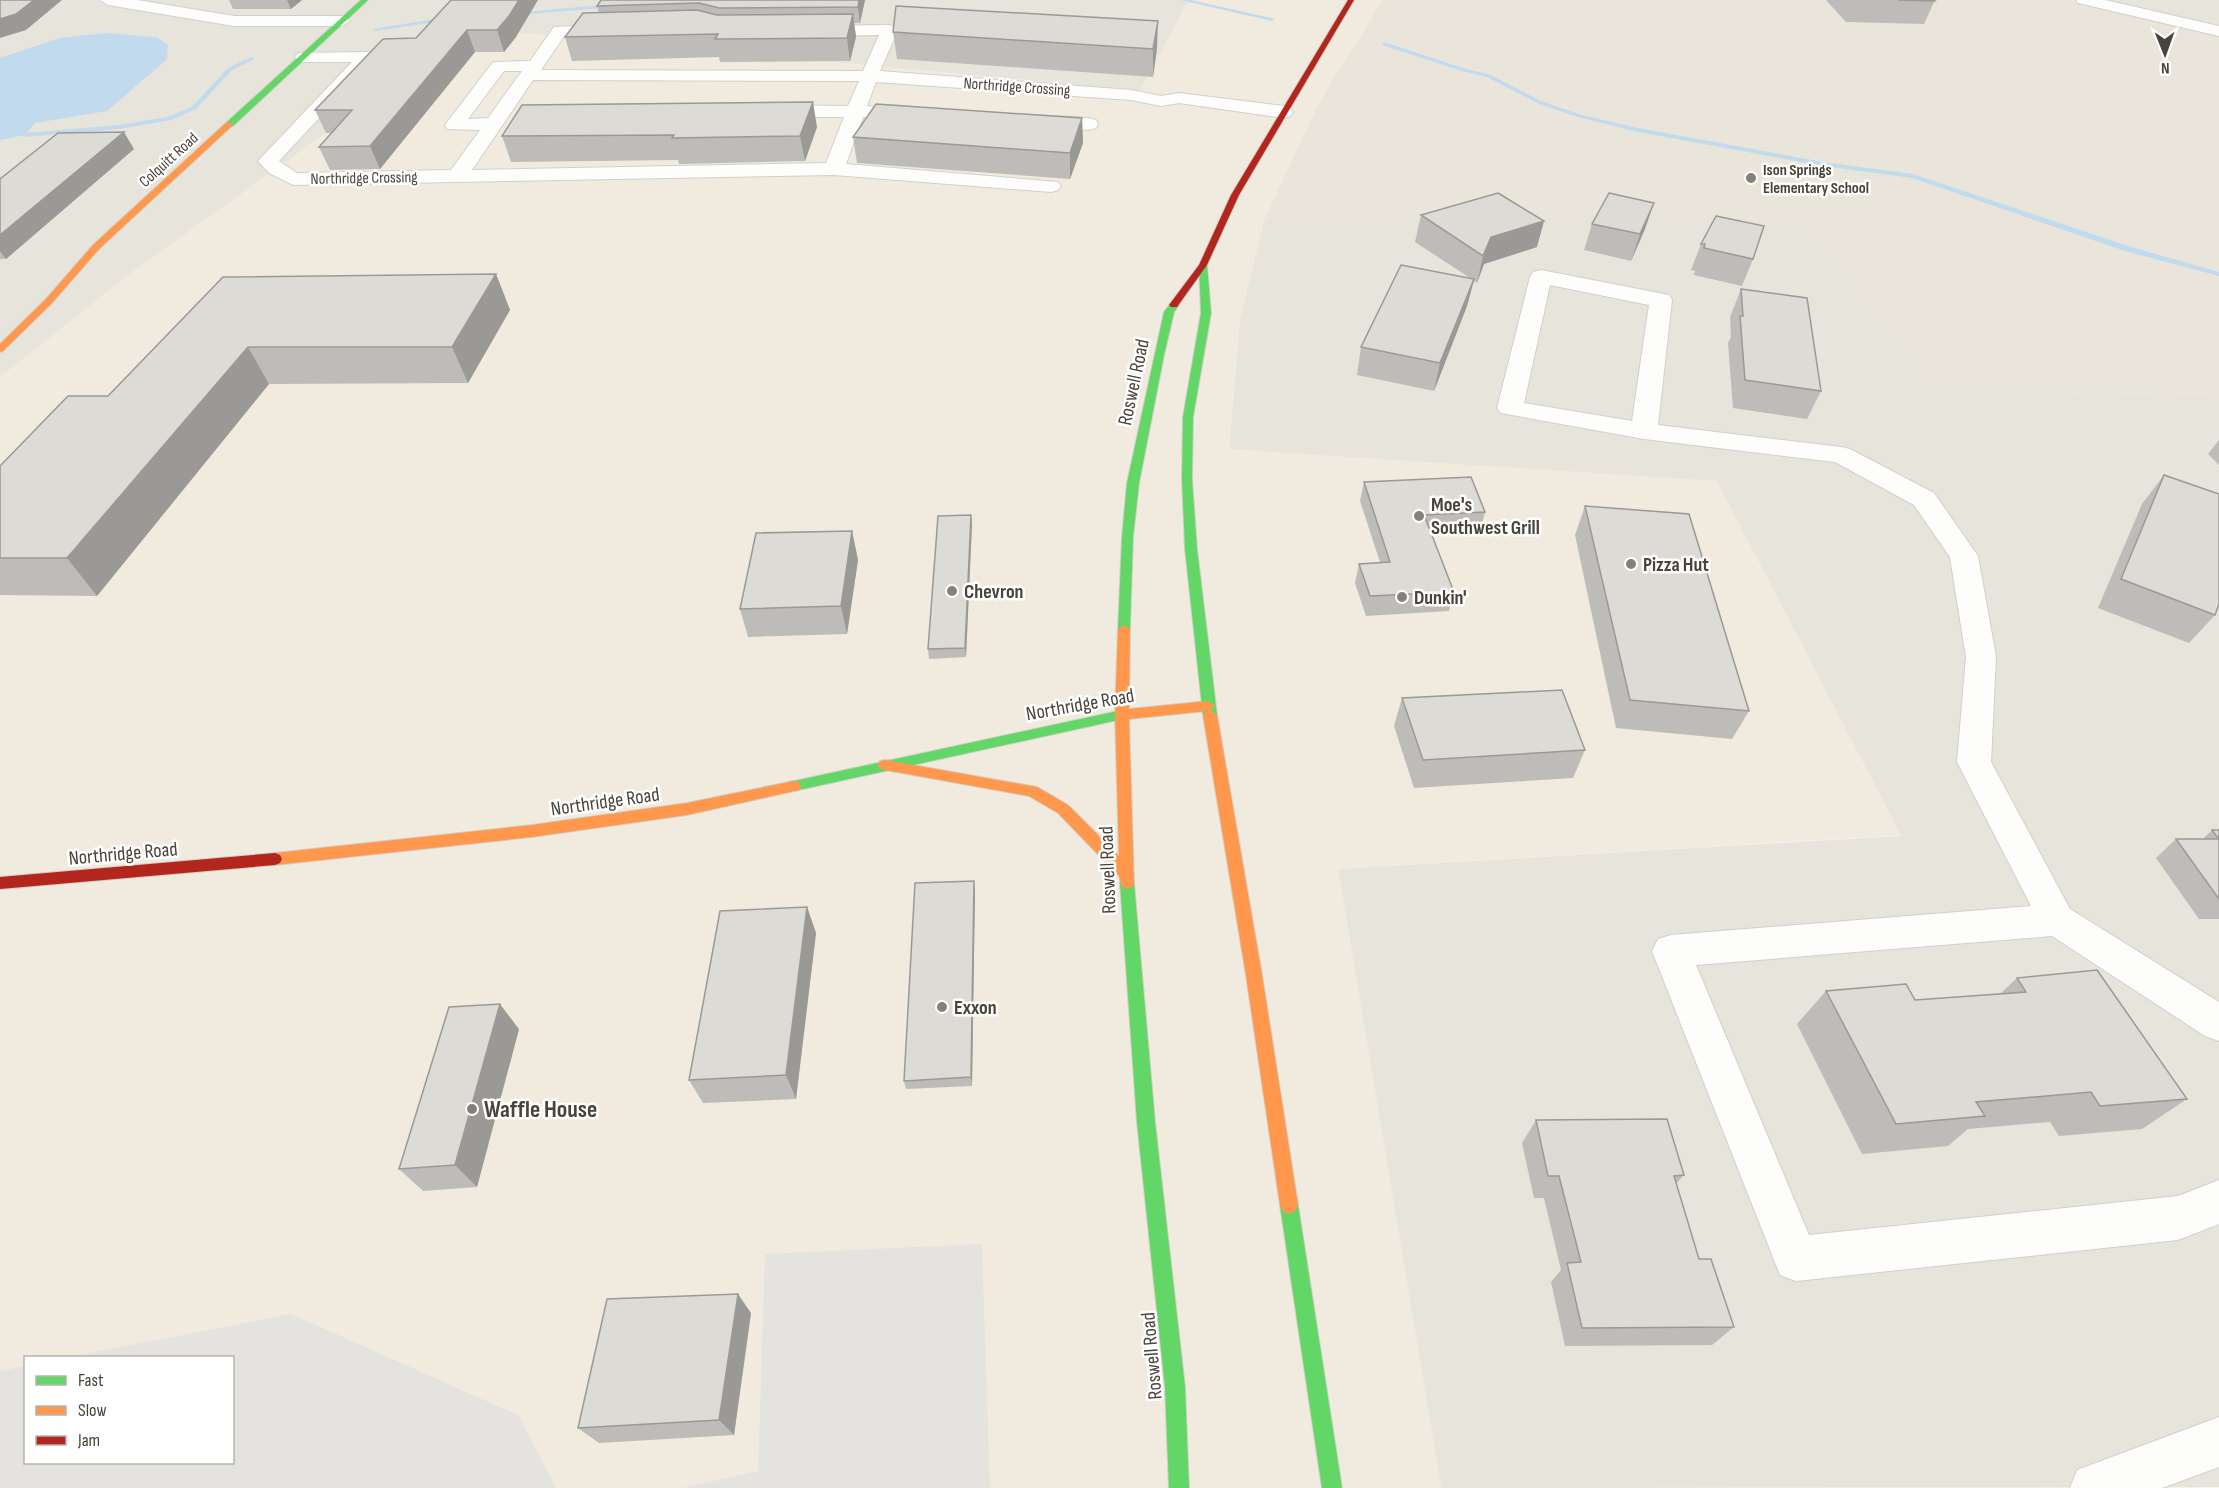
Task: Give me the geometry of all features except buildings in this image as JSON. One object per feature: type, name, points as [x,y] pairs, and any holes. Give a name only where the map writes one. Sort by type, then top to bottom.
[{"type":"main road","name":"Colquitt Road","points":[[0,349],[48,301],[96,247],[364,0]]},
{"type":"main road","name":"Roswell Road","points":[[1179,1488],[1175,1387],[1146,1122],[1128,917],[1122,714],[1126,551],[1133,484],[1144,422],[1169,312],[1203,265],[1235,195],[1350,0]]},
{"type":"main road","name":"Roswell Road","points":[[1203,265],[1206,313],[1188,417],[1187,479],[1191,549],[1208,706],[1254,975],[1332,1488]]},
{"type":"main road","name":"Northridge Road","points":[[0,883],[346,852],[532,831],[687,809],[1122,714],[1208,706]]},
{"type":"main road","points":[[885,765],[1032,791],[1063,809],[1127,874]]},
{"type":"street","points":[[108,0],[234,21],[342,21]]},
{"type":"street","points":[[2084,0],[2219,31]]},
{"type":"street","points":[[458,175],[560,30],[631,28]]},
{"type":"street","points":[[796,31],[890,30],[834,169]]},
{"type":"street","name":"Northridge Crossing","points":[[304,57],[368,57],[268,161],[276,170],[293,179],[834,169],[1051,186]]},
{"type":"street","name":"Northridge Crossing","points":[[494,121],[454,125],[499,66],[531,70],[872,76],[1131,95],[1161,101],[1172,110],[1279,118]]},
{"type":"street","points":[[749,111],[900,113]]},
{"type":"street","points":[[494,121],[518,116]]},
{"type":"street","points":[[1017,120],[1089,124]]},
{"type":"street","points":[[1644,431],[1661,300],[1541,277],[1510,408],[1644,431],[1841,455],[1924,500],[1964,556],[1981,657],[1974,762],[2057,921],[2219,1023]]},
{"type":"street","points":[[2057,921],[1671,951],[1796,1259],[2178,1218],[2219,1202]]},
{"type":"street","points":[[2095,1488],[2219,1442]]},
{"type":"shaded area","points":[[0,0],[1189,0],[1140,91],[472,28],[0,377]]},
{"type":"shaded area","points":[[1189,0],[1383,0],[1319,102],[1264,220],[1240,318],[1229,449],[1717,481],[1901,835],[1338,869],[1441,1488],[0,1488],[0,377],[132,272],[472,28],[1140,91]]},
{"type":"shaded area","name":"Ison Springs Elementary School","points":[[1383,0],[2084,0],[2219,31],[2219,395],[1935,390],[1798,220],[1264,220],[1319,102]]},
{"type":"shaded area","points":[[2084,0],[2219,0],[2219,31]]},
{"type":"shaded area","points":[[1264,220],[1798,220],[1935,390],[2219,395],[2219,1487],[1441,1488],[1338,869],[1901,836],[1229,450],[1240,318]]},
{"type":"shaded area","points":[[982,1244],[990,1488],[682,1488],[758,1471],[765,1254]]},
{"type":"shaded area","points":[[291,1314],[518,1415],[556,1488],[0,1488],[0,1371],[24,1366],[24,1464],[234,1464],[234,1356],[75,1356]]},
{"type":"water","points":[[106,33],[156,37],[168,45],[167,59],[107,111],[35,123],[25,135],[0,140],[0,58],[60,38]]},
{"type":"waterway","points":[[1183,0],[1272,19]]},
{"type":"waterway","points":[[517,13],[613,6]]},
{"type":"waterway","points":[[375,29],[448,19]]},
{"type":"waterway","points":[[1384,44],[1489,76],[1539,102],[1580,116],[1638,130],[1823,164],[1913,176],[2128,249],[2219,274]]},
{"type":"waterway","points":[[25,135],[119,127],[169,119],[194,108],[230,69],[251,59]]},
{"type":"traffic: fast","points":[[230,124],[365,0]]},
{"type":"traffic: fast","points":[[1203,265],[1206,313],[1188,417],[1187,479],[1191,549],[1210,715]]},
{"type":"traffic: fast","points":[[1124,629],[1127,537],[1133,483],[1159,355],[1169,312],[1174,305]]},
{"type":"traffic: fast","points":[[794,786],[1127,714]]},
{"type":"traffic: fast","points":[[1127,883],[1146,1122],[1175,1387],[1179,1488]]},
{"type":"traffic: fast","points":[[1289,1205],[1332,1488]]},
{"type":"traffic: slow","points":[[0,349],[49,301],[96,247],[230,124]]},
{"type":"traffic: slow","points":[[1124,629],[1122,714],[1127,883]]},
{"type":"traffic: slow","points":[[1127,714],[1208,706]]},
{"type":"traffic: slow","points":[[1210,715],[1254,975],[1289,1205]]},
{"type":"traffic: slow","points":[[885,765],[1032,791],[1063,809],[1127,874]]},
{"type":"traffic: slow","points":[[275,859],[532,831],[687,809],[794,786]]},
{"type":"traffic: jam","points":[[1174,305],[1203,265],[1235,195],[1351,0]]},
{"type":"traffic: jam","points":[[0,883],[275,859]]},
{"type":"place","name":"Ison Springs Elementary School","points":[[1751,178]]},
{"type":"place","name":"Moe's Southwest Grill","points":[[1419,516]]},
{"type":"place","name":"Pizza Hut","points":[[1631,564]]},
{"type":"place","name":"Chevron","points":[[952,591]]},
{"type":"place","name":"Dunkin'","points":[[1402,597]]},
{"type":"place","name":"Exxon","points":[[942,1007]]},
{"type":"place","name":"Waffle House","points":[[472,1109]]}]
